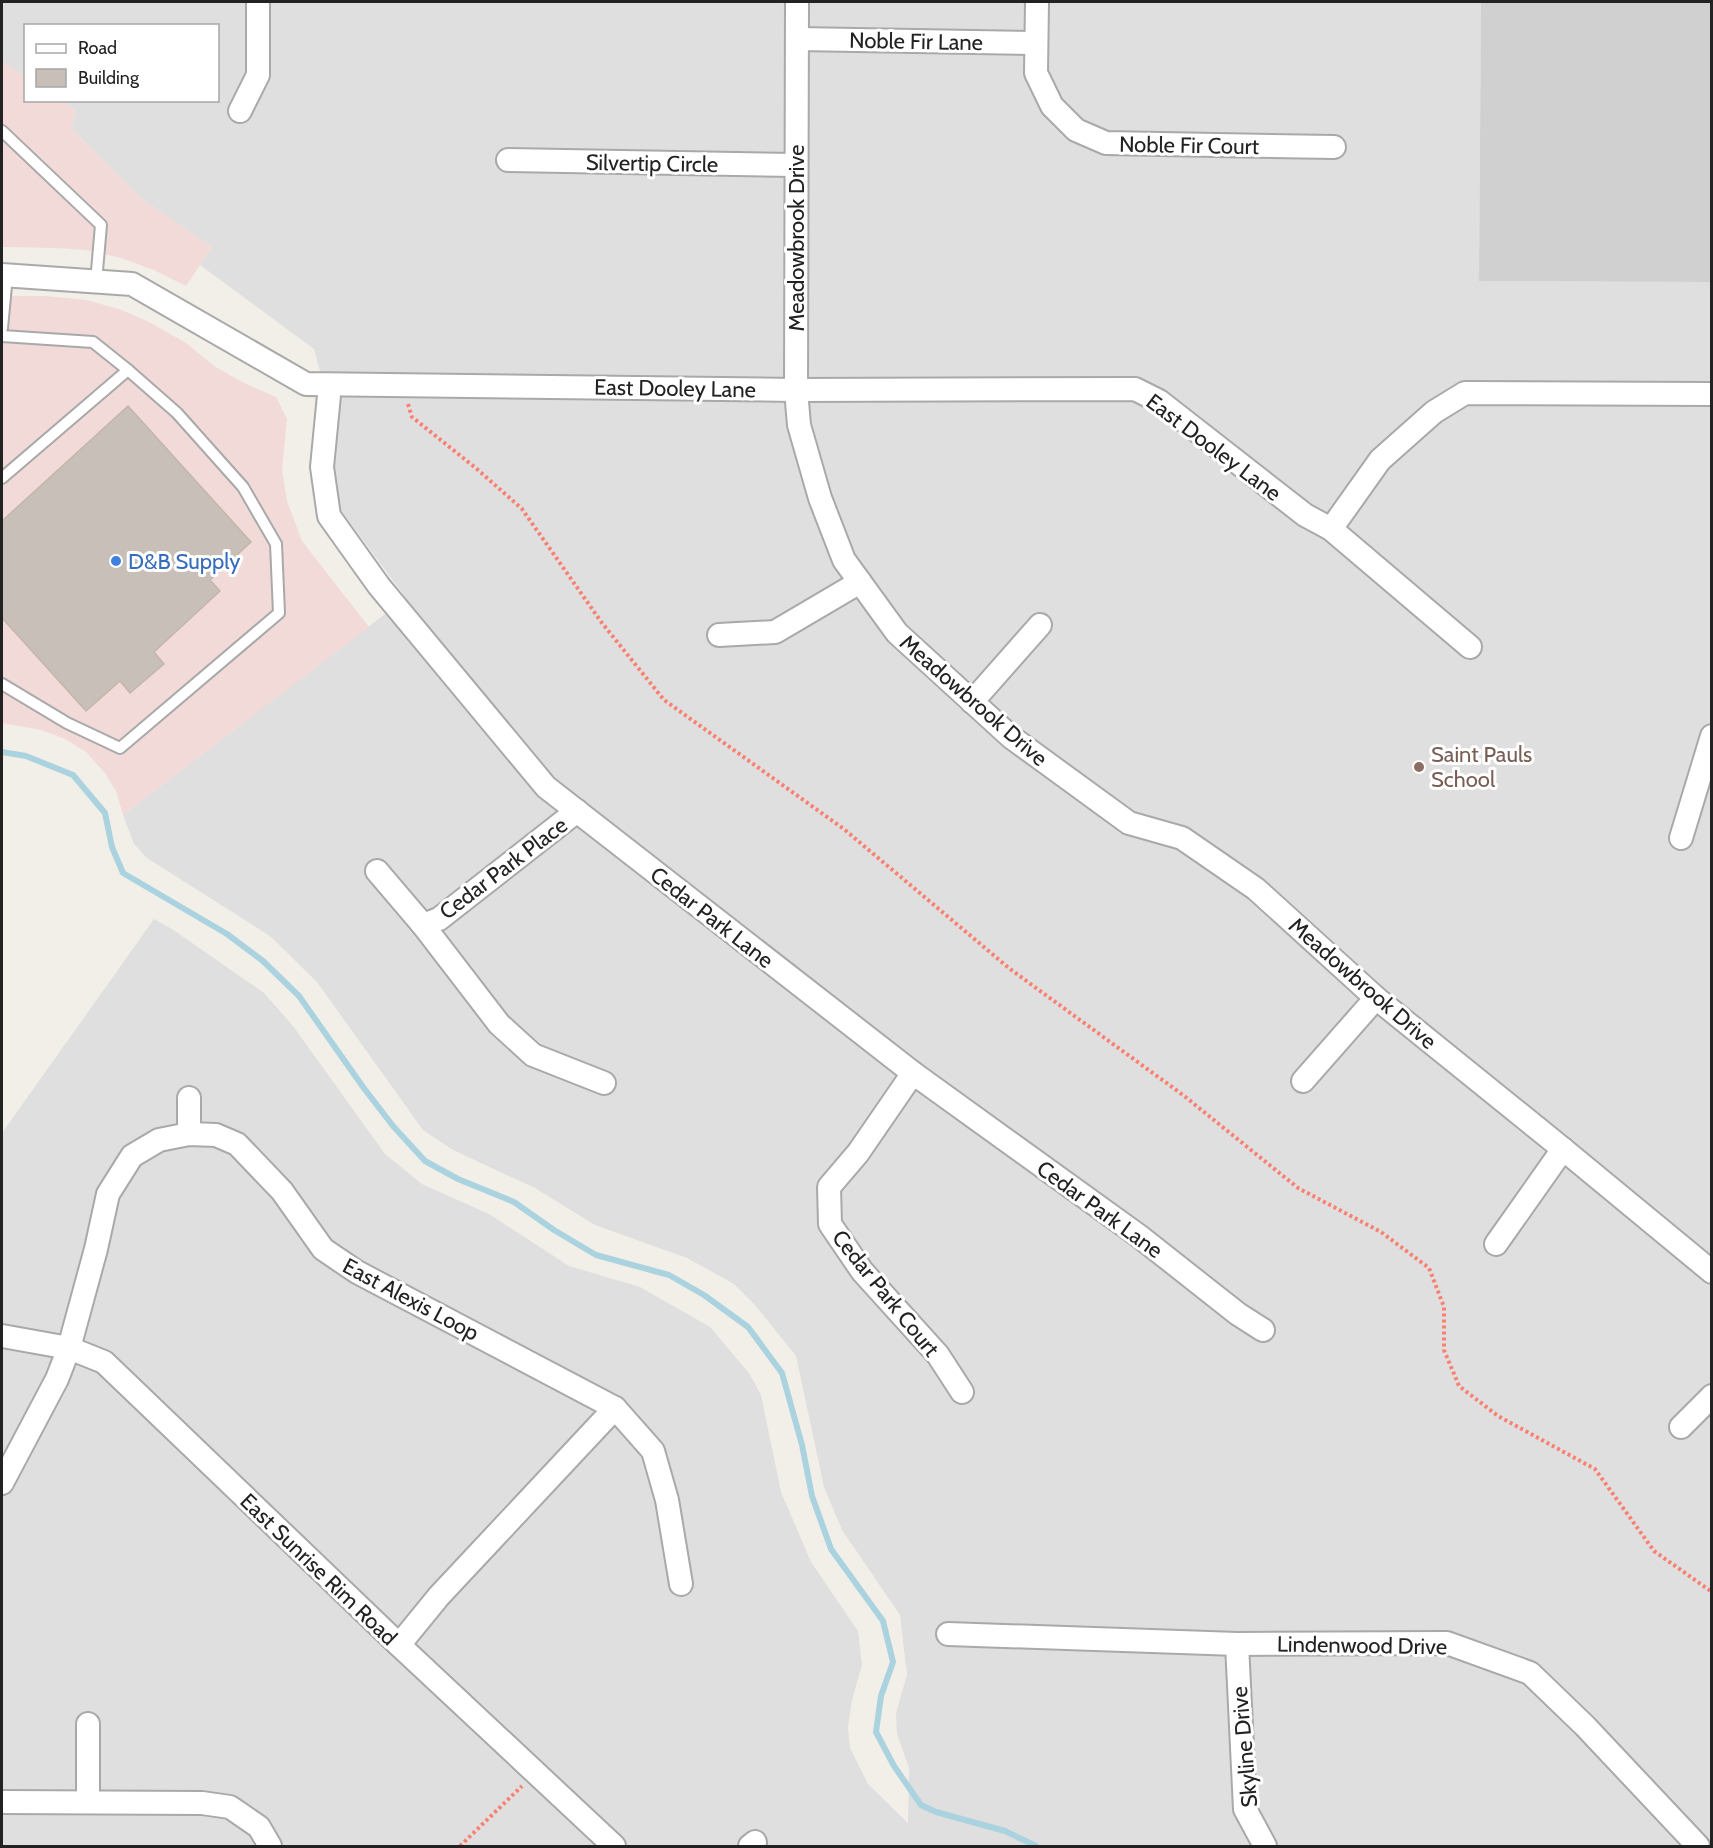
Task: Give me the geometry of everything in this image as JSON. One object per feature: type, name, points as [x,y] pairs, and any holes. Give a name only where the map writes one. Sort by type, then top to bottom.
[{"type":"street","points":[[240,111],[258,75],[258,2]]},
{"type":"street","name":"Meadowbrook Drive","points":[[797,2],[796,390],[799,425],[820,498],[844,560],[897,633],[1011,737],[1129,823],[1182,838],[1256,889],[1376,998],[1712,1272]]},
{"type":"street","name":"Noble Fir Court","points":[[1036,2],[1036,73],[1052,106],[1076,130],[1106,143],[1334,147]]},
{"type":"street","name":"Noble Fir Lane","points":[[797,39],[1036,43]]},
{"type":"street","name":"Silvertip Circle","points":[[508,160],[796,165]]},
{"type":"street","name":"East Dooley Lane","points":[[4,275],[132,284],[306,384],[796,390],[1136,389],[1159,401],[1305,515],[1330,529],[1470,647]]},
{"type":"street","name":"Cedar Park Lane","points":[[330,385],[322,466],[329,516],[379,586],[546,787],[913,1073],[1139,1236],[1238,1314],[1263,1330]]},
{"type":"street","points":[[1330,529],[1380,460],[1434,412],[1465,393],[1712,394]]},
{"type":"street","points":[[719,635],[775,632],[860,582]]},
{"type":"street","points":[[972,702],[1040,625]]},
{"type":"street","points":[[1681,838],[1712,736]]},
{"type":"street","name":"Cedar Park Place","points":[[577,812],[439,919],[423,925],[499,1024],[533,1055],[604,1083]]},
{"type":"street","points":[[377,871],[423,925]]},
{"type":"street","points":[[1303,1081],[1376,998]]},
{"type":"street","name":"Cedar Park Court","points":[[913,1073],[858,1153],[829,1187],[830,1224],[862,1271],[938,1355],[962,1392]]},
{"type":"street","points":[[189,1098],[189,1134]]},
{"type":"street","name":"East Alexis Loop","points":[[2,1483],[57,1379],[69,1348],[96,1249],[108,1194],[132,1156],[159,1140],[189,1134],[216,1135],[237,1144],[282,1191],[323,1249],[357,1272],[615,1408]]},
{"type":"street","points":[[1496,1244],[1563,1149]]},
{"type":"street","name":"East Sunrise Rim Road","points":[[2,1336],[69,1348],[104,1362],[399,1645],[615,1846]]},
{"type":"street","points":[[1681,1427],[1712,1395]]},
{"type":"street","points":[[399,1645],[447,1588],[615,1408],[653,1451],[667,1500],[681,1584]]},
{"type":"street","name":"Lindenwood Drive","points":[[948,1634],[1237,1644],[1448,1643],[1530,1673],[1585,1726],[1698,1846]]},
{"type":"street","name":"Skyline Drive","points":[[1237,1644],[1245,1809],[1266,1846]]},
{"type":"street","points":[[88,1724],[88,1802]]},
{"type":"street","points":[[2,1802],[202,1803],[230,1807],[259,1827],[270,1846]]},
{"type":"lane","points":[[2,131],[101,225],[96,282]]},
{"type":"lane","points":[[2,328],[4,275]]},
{"type":"lane","points":[[2,336],[93,342],[177,413],[243,487],[276,544],[279,613],[120,748],[67,723],[2,684]]},
{"type":"lane","points":[[2,478],[128,370]]},
{"type":"path","points":[[403,386],[412,417],[477,469],[522,509],[602,623],[664,700],[845,830],[1010,969],[1184,1095],[1298,1188],[1381,1232],[1429,1268],[1444,1307],[1444,1350],[1459,1386],[1498,1416],[1595,1469],[1654,1551],[1712,1592]]},
{"type":"path","points":[[460,1846],[536,1773]]},
{"type":"shaded area","points":[[2,2],[1481,2],[1479,281],[1711,282],[1711,1846],[2,1846],[2,1133],[154,919],[264,993],[293,1026],[385,1154],[422,1184],[489,1214],[569,1266],[640,1287],[710,1327],[749,1373],[761,1395],[781,1492],[811,1562],[858,1631],[862,1665],[852,1700],[848,1727],[850,1748],[868,1784],[908,1823],[909,1768],[897,1734],[896,1713],[907,1675],[900,1615],[842,1530],[824,1487],[796,1356],[755,1305],[734,1284],[687,1258],[595,1225],[535,1188],[453,1150],[423,1130],[317,982],[270,936],[147,858],[134,844],[123,815],[406,598],[339,508],[332,489],[334,423],[314,349],[200,265],[212,247],[142,199],[71,129],[76,110],[64,102],[219,102],[219,24],[24,24],[24,76],[2,61]]},
{"type":"shaded area","points":[[1481,2],[1711,2],[1711,282],[1479,281]]},
{"type":"shaded area","points":[[2,61],[24,76],[24,102],[64,102],[76,110],[71,129],[142,199],[212,247],[186,286],[154,270],[121,258],[86,250],[2,247]]},
{"type":"shaded area","points":[[2,296],[46,296],[87,300],[122,310],[186,343],[214,366],[276,397],[287,419],[282,469],[287,501],[302,541],[369,627],[123,815],[116,791],[105,773],[86,752],[65,739],[41,730],[2,723]]},
{"type":"building","name":"D&B Supply","points":[[128,406],[251,542],[210,580],[220,591],[154,652],[164,664],[130,693],[120,681],[86,711],[2,618],[2,521]]},
{"type":"waterway","points":[[2,752],[26,756],[73,775],[105,813],[112,847],[123,873],[227,934],[263,961],[299,996],[363,1087],[393,1126],[425,1161],[458,1179],[514,1202],[554,1230],[596,1255],[669,1275],[704,1295],[748,1327],[782,1373],[802,1445],[812,1496],[831,1549],[883,1621],[893,1662],[881,1696],[876,1732],[894,1766],[921,1805],[936,1812],[1005,1831],[1036,1846]]},
{"type":"place","name":"D&B Supply","points":[[116,561]]},
{"type":"place","name":"Saint Pauls School","points":[[1419,767]]}]
